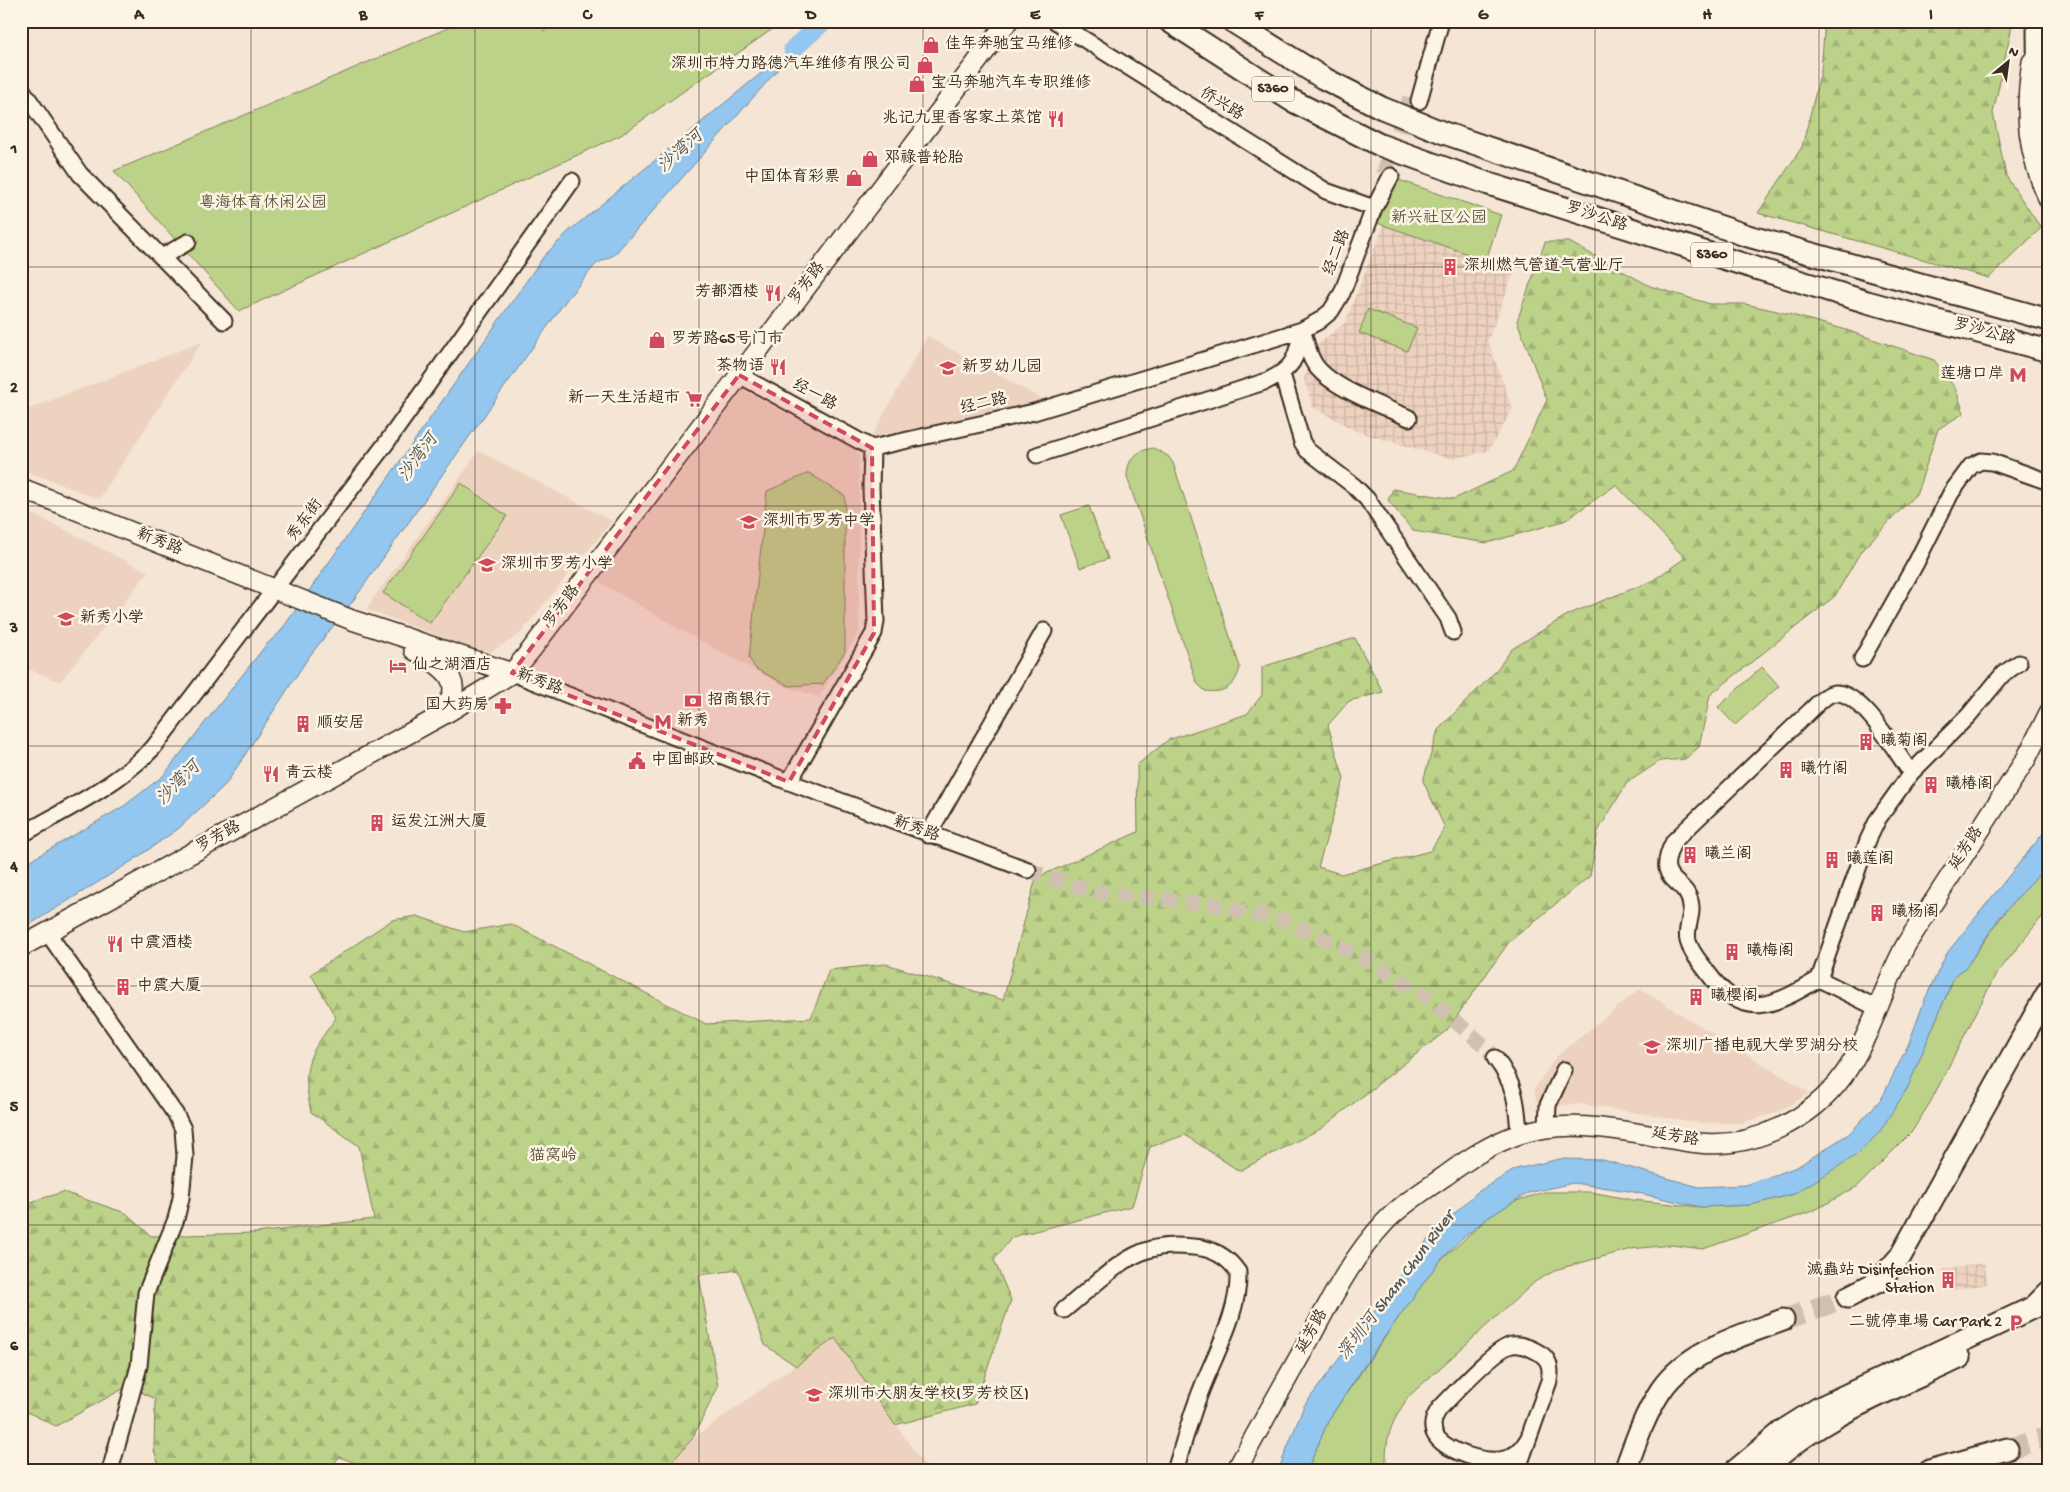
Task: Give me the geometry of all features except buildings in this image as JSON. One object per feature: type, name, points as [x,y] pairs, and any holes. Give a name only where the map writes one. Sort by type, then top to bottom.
[{"type":"highway","name":"罗沙公路","points":[[1169,21],[1291,100],[1388,148],[1489,184],[1726,259],[1867,302],[2049,351]]},
{"type":"highway","name":"罗沙公路","points":[[1232,21],[1323,78],[1382,108],[1444,133],[1748,236],[2049,320]]},
{"type":"highway","points":[[2038,24],[2039,127],[2049,170]]},
{"type":"highway","points":[[1848,1297],[1879,1281],[1900,1257],[2049,990]]},
{"type":"highway","points":[[1735,1471],[1789,1437],[1827,1404],[2034,1307],[2049,1292]]},
{"type":"highway","points":[[1763,1471],[1789,1437],[1826,1423],[2049,1314]]},
{"type":"highway","points":[[1624,1471],[1646,1416],[1662,1389],[1673,1376],[1684,1366],[1714,1347],[1783,1320]]},
{"type":"highway","points":[[1929,1471],[2006,1449]]},
{"type":"main road","name":"罗芳路","points":[[21,947],[430,722],[512,672],[531,650],[1008,21]]},
{"type":"main road","points":[[2038,24],[2028,88],[2028,139],[2034,163],[2049,200]]},
{"type":"main road","name":"新秀路","points":[[21,488],[357,622],[512,672]]},
{"type":"main road","points":[[357,622],[446,669],[451,678],[451,696],[447,707],[430,722]]},
{"type":"main road","name":"延芳路","points":[[1236,1471],[1345,1274],[1370,1239],[1387,1220],[1474,1155],[1519,1134],[1547,1128],[1572,1127],[1620,1130],[1701,1143],[1732,1142],[1753,1138],[1785,1125],[1806,1113],[1827,1095],[1843,1076],[1856,1055],[1892,972],[1907,943],[2026,759],[2049,713]]},
{"type":"street","name":"侨兴路","points":[[1055,21],[1326,191],[1374,208]]},
{"type":"street","points":[[1415,100],[1424,78],[1441,21]]},
{"type":"street","points":[[21,88],[80,174],[224,321]]},
{"type":"street","name":"经二路","points":[[872,448],[1034,412],[1302,330],[1319,321],[1331,311],[1342,293],[1387,175]]},
{"type":"street","name":"秀东街","points":[[21,835],[90,796],[134,768],[283,594],[387,442],[572,181]]},
{"type":"street","points":[[162,257],[188,242]]},
{"type":"street","points":[[1037,454],[1267,381],[1282,374],[1296,357],[1302,330]]},
{"type":"street","points":[[1302,330],[1314,363],[1322,372],[1335,382],[1409,418]]},
{"type":"street","points":[[1282,374],[1302,442],[1307,450],[1354,486],[1367,499],[1448,618],[1453,632]]},
{"type":"street","name":"经一路","points":[[739,376],[872,448]]},
{"type":"street","points":[[789,782],[874,633],[876,621],[871,488],[872,448]]},
{"type":"street","points":[[1862,659],[1916,563],[1951,493],[1971,466],[1981,461],[1992,462],[2049,482]]},
{"type":"street","points":[[928,835],[1044,632]]},
{"type":"street","points":[[1911,773],[1872,718],[1857,702],[1845,695],[1835,693],[1826,696],[1674,840],[1668,852],[1667,872],[1688,896],[1691,907],[1687,931],[1688,942],[1693,953],[1718,987],[1728,996],[1742,1002],[1769,1004],[1783,1000],[1819,979],[1868,840],[1878,819],[1911,773],[1969,715],[2003,674],[2019,664]]},
{"type":"street","name":"新秀路","points":[[512,672],[789,782],[928,835],[1028,870]]},
{"type":"street","points":[[47,932],[176,1115],[182,1129],[185,1156],[181,1198],[176,1219],[146,1293],[139,1366],[110,1471]]},
{"type":"street","points":[[1819,979],[1877,1008]]},
{"type":"street","points":[[1495,1058],[1509,1076],[1517,1104],[1519,1134]]},
{"type":"street","points":[[1547,1128],[1548,1105],[1564,1070]]},
{"type":"street","points":[[1064,1310],[1129,1258],[1150,1249],[1168,1246],[1213,1250],[1223,1256],[1238,1272],[1238,1284],[1231,1315],[1195,1406],[1175,1471]]},
{"type":"street","points":[[1517,1471],[1528,1440],[1550,1370],[1548,1361],[1539,1353],[1523,1346],[1512,1345],[1496,1353],[1440,1408],[1434,1419],[1434,1430],[1442,1444],[1478,1458],[1494,1461],[1507,1459],[1520,1451],[1528,1440]]},
{"type":"street","points":[[1478,1458],[1491,1471]]},
{"type":"highlighted area","points":[[739,375],[872,448],[874,633],[789,782],[512,673]]},
{"type":"shaded area","points":[[1384,225],[1486,260],[1514,272],[1488,341],[1513,409],[1488,451],[1452,459],[1358,432],[1313,407],[1304,379],[1319,343],[1345,323]]},
{"type":"shaded area","name":"新罗幼儿园","points":[[927,336],[1044,400],[871,438]]},
{"type":"shaded area","points":[[202,342],[99,499],[21,469],[21,412]]},
{"type":"shaded area","name":"深圳市罗芳中学","points":[[739,388],[852,448],[859,456],[859,632],[819,697],[787,687],[690,635],[595,579]]},
{"type":"shaded area","name":"深圳市罗芳小学","points":[[479,451],[612,521],[519,635],[487,654],[366,609]]},
{"type":"shaded area","name":"新秀小学","points":[[21,508],[148,572],[60,682],[21,666]]},
{"type":"shaded area","name":"深圳广播电视大学罗湖分校","points":[[1640,989],[1810,1093],[1776,1113],[1740,1123],[1700,1123],[1582,1104],[1538,1107],[1534,1090],[1556,1057]]},
{"type":"shaded area","points":[[1984,1263],[1988,1284],[1946,1291],[1942,1270]]},
{"type":"shaded area","name":"深圳市大朋友学校(罗芳校区)","points":[[835,1337],[928,1471],[664,1471],[692,1439]]},
{"type":"green space","name":"粤海体育休闲公园","points":[[464,21],[539,21],[544,31],[561,21],[784,21],[621,135],[239,311],[114,171]]},
{"type":"green space","points":[[1825,21],[2013,21],[1993,113],[2006,176],[2041,228],[1989,278],[1758,213],[1802,147],[1821,71]]},
{"type":"green space","name":"新兴社区公园","points":[[1393,178],[1501,215],[1486,260],[1377,223]]},
{"type":"green space","name":"猫窝岭","points":[[1545,242],[1569,242],[1650,286],[1710,304],[1745,304],[1777,311],[1843,329],[1934,360],[1955,388],[1964,413],[1938,429],[1917,493],[1861,551],[1835,596],[1710,695],[1699,747],[1685,759],[1660,761],[1627,783],[1598,831],[1590,876],[1509,942],[1447,1030],[1322,1128],[1239,1171],[1185,1135],[1150,1147],[1132,1206],[1012,1237],[994,1260],[1011,1300],[975,1404],[895,1425],[835,1338],[796,1366],[765,1345],[738,1270],[699,1275],[718,1387],[692,1439],[664,1471],[379,1471],[339,1457],[329,1471],[161,1471],[154,1450],[155,1399],[128,1386],[56,1426],[21,1409],[21,1205],[63,1192],[126,1213],[151,1236],[255,1233],[374,1219],[359,1146],[311,1112],[307,1082],[309,1061],[319,1042],[336,1018],[311,974],[392,920],[417,916],[464,932],[511,924],[706,1024],[811,1018],[829,970],[886,964],[1003,1000],[1036,878],[1138,832],[1137,765],[1168,740],[1247,714],[1262,695],[1262,667],[1355,638],[1383,692],[1349,701],[1328,725],[1344,779],[1318,867],[1341,874],[1430,851],[1445,828],[1423,781],[1438,730],[1495,672],[1512,649],[1569,614],[1652,581],[1685,558],[1616,485],[1564,521],[1487,543],[1413,531],[1388,500],[1393,489],[1454,499],[1513,471],[1547,400],[1517,321]]},
{"type":"green space","points":[[1368,309],[1417,328],[1407,351],[1359,333]]},
{"type":"green space","points":[[1153,448],[1168,456],[1173,463],[1240,667],[1236,679],[1223,690],[1205,691],[1197,683],[1127,477],[1129,465],[1134,457],[1142,451]]},
{"type":"green space","points":[[809,473],[845,496],[845,652],[823,684],[789,686],[756,669],[749,658],[767,491]]},
{"type":"green space","points":[[461,483],[507,516],[430,623],[383,593]]},
{"type":"green space","points":[[1089,506],[1108,559],[1080,568],[1061,515]]},
{"type":"green space","points":[[1762,667],[1779,686],[1735,725],[1718,707]]},
{"type":"green space","points":[[2049,858],[2049,908],[1995,976],[1931,1101],[1911,1133],[1858,1186],[1813,1211],[1703,1249],[1671,1245],[1631,1249],[1558,1269],[1536,1281],[1409,1396],[1390,1431],[1386,1449],[1386,1471],[1307,1471],[1329,1419],[1438,1263],[1489,1217],[1513,1202],[1544,1192],[1591,1192],[1633,1200],[1701,1207],[1750,1205],[1794,1194],[1906,1091],[1954,977],[1967,966],[2004,913]]},
{"type":"water","points":[[811,32],[614,255],[596,264],[567,299],[352,602],[308,658],[226,784],[178,829],[132,861],[21,930],[21,866],[124,806],[163,776],[266,645],[280,632],[544,256],[569,231]]},
{"type":"water","name":"深圳河 Sham Chun River","points":[[2049,826],[2049,863],[1999,918],[1967,966],[1954,977],[1908,1087],[1879,1133],[1855,1156],[1794,1194],[1751,1205],[1701,1207],[1629,1191],[1573,1183],[1528,1193],[1489,1217],[1460,1240],[1438,1263],[1375,1350],[1329,1419],[1307,1471],[1278,1471],[1304,1406],[1428,1239],[1476,1193],[1516,1169],[1560,1159],[1603,1160],[1699,1187],[1746,1185],[1797,1167],[1850,1133],[1882,1098],[1909,1043],[1925,999],[1947,953]]},
{"type":"waterway","name":"沙湾河","points":[[793,49],[824,21]]},
{"type":"tunnel","points":[[1383,174],[1410,98]]},
{"type":"tunnel","points":[[1028,870],[1095,892],[1210,904],[1282,920],[1355,953],[1424,995],[1487,1048],[1495,1058]]},
{"type":"tunnel","points":[[1783,1320],[1848,1297]]},
{"type":"tunnel","points":[[2007,1449],[2049,1437]]},
{"type":"place","name":"佳年奔驰宝马维修","points":[[931,45]]},
{"type":"place","name":"深圳市特力路德汽车维修有限公司","points":[[925,65]]},
{"type":"place","name":"宝马奔驰汽车专职维修","points":[[917,84]]},
{"type":"place","name":"兆记九里香客家土菜馆","points":[[1056,119]]},
{"type":"place","name":"邓禄普轮胎","points":[[870,159]]},
{"type":"place","name":"中国体育彩票","points":[[854,178]]},
{"type":"place","name":"深圳燃气管道气营业厅","points":[[1450,267]]},
{"type":"place","name":"芳都酒楼","points":[[773,293]]},
{"type":"place","name":"罗芳路65号门市","points":[[657,340]]},
{"type":"place","name":"茶物语","points":[[778,367]]},
{"type":"place","name":"新罗幼儿园","points":[[948,368]]},
{"type":"place","name":"莲塘口岸","points":[[2018,375]]},
{"type":"place","name":"新一天生活超市","points":[[694,399]]},
{"type":"place","name":"深圳市罗芳中学","points":[[749,522]]},
{"type":"place","name":"深圳市罗芳小学","points":[[487,565]]},
{"type":"place","name":"新秀小学","points":[[66,619]]},
{"type":"place","name":"仙之湖酒店","points":[[398,666]]},
{"type":"place","name":"招商银行","points":[[693,701]]},
{"type":"place","name":"国大药房","points":[[503,706]]},
{"type":"place","name":"新秀","points":[[663,722]]},
{"type":"place","name":"顺安居","points":[[303,724]]},
{"type":"place","name":"曦菊阁","points":[[1866,742]]},
{"type":"place","name":"中国邮政","points":[[637,761]]},
{"type":"place","name":"曦竹阁","points":[[1786,770]]},
{"type":"place","name":"青云楼","points":[[271,774]]},
{"type":"place","name":"曦椿阁","points":[[1931,785]]},
{"type":"place","name":"运发江洲大厦","points":[[377,823]]},
{"type":"place","name":"曦兰阁","points":[[1690,855]]},
{"type":"place","name":"曦莲阁","points":[[1832,860]]},
{"type":"place","name":"曦杨阁","points":[[1877,913]]},
{"type":"place","name":"中震酒楼","points":[[115,944]]},
{"type":"place","name":"曦梅阁","points":[[1732,952]]},
{"type":"place","name":"中震大厦","points":[[123,987]]},
{"type":"place","name":"曦樱阁","points":[[1696,997]]},
{"type":"place","name":"深圳广播电视大学罗湖分校","points":[[1652,1047]]},
{"type":"place","name":"滅蟲站 Disinfection Station","points":[[1948,1280]]},
{"type":"place","name":"二號停車場 Car Park 2","points":[[2016,1323]]},
{"type":"place","name":"深圳市大朋友学校(罗芳校区)","points":[[814,1395]]}]
